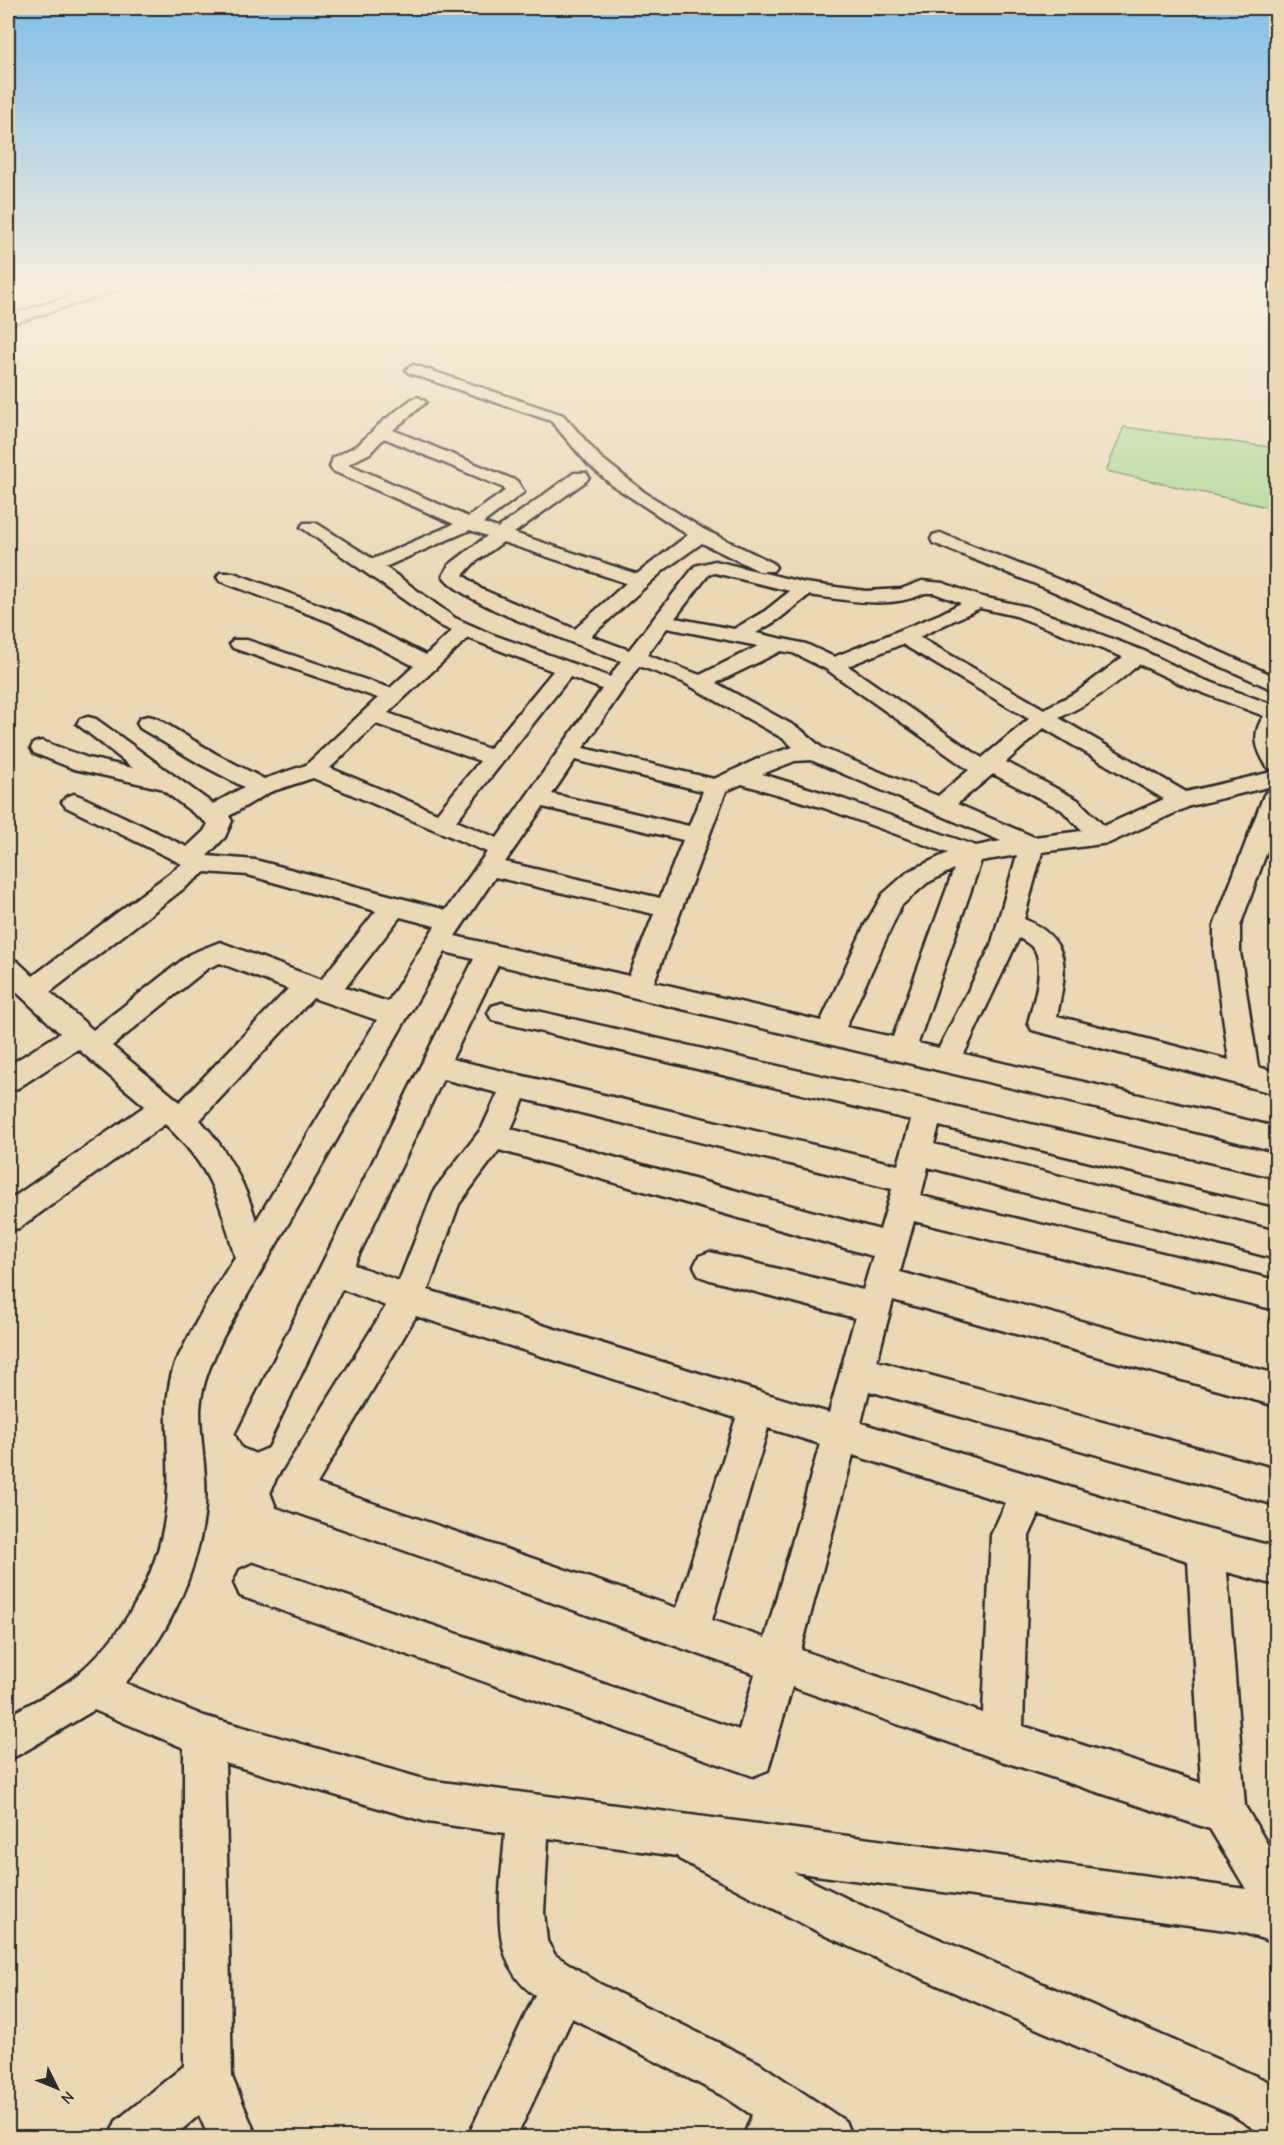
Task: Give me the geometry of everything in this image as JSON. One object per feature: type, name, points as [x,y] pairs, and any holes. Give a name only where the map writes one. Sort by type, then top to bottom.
[{"type":"street","points":[[453,383],[557,418],[568,427],[586,454],[643,498],[702,534],[750,559],[832,594]]},
{"type":"street","points":[[418,402],[364,449],[339,462],[339,467],[469,524],[639,581]]},
{"type":"street","points":[[372,566],[469,524],[515,492],[511,485],[382,431]]},
{"type":"street","points":[[580,477],[500,534],[456,569],[453,576],[474,593],[633,659],[664,667],[700,683],[792,734],[814,753],[1032,844]]},
{"type":"street","points":[[310,527],[372,566],[448,622],[614,686]]},
{"type":"street","points":[[578,637],[639,581],[702,534]]},
{"type":"street","points":[[940,539],[1055,585],[1276,685]]},
{"type":"street","points":[[8,1739],[91,1689],[129,1650],[157,1606],[175,1560],[186,1515],[188,1464],[183,1410],[189,1372],[211,1326],[445,931],[633,659],[697,575],[708,567],[727,569],[805,590],[887,597],[905,595],[929,585],[977,602],[1021,611],[1137,655],[1192,682],[1276,714],[1265,734],[1276,763]]},
{"type":"street","points":[[227,578],[337,618],[429,665]]},
{"type":"street","points":[[737,636],[772,615],[805,590]]},
{"type":"street","points":[[833,664],[947,618],[977,602]]},
{"type":"street","points":[[662,621],[799,648],[833,664],[988,767],[1070,805],[1083,816],[1100,837]]},
{"type":"street","points":[[214,814],[262,787],[314,770],[374,717],[465,630]]},
{"type":"street","points":[[903,636],[1184,800]]},
{"type":"street","points":[[240,644],[395,696]]},
{"type":"street","points":[[700,683],[778,644]]},
{"type":"street","points":[[941,806],[1043,718],[1085,697],[1108,681],[1137,655]]},
{"type":"street","points":[[441,824],[566,668]]},
{"type":"street","points":[[374,717],[494,758]]},
{"type":"street","points":[[148,723],[208,759],[262,787]]},
{"type":"street","points":[[31,992],[194,860],[220,827],[220,821],[214,814],[88,724]]},
{"type":"street","points":[[42,748],[82,764],[172,784]]},
{"type":"street","points":[[569,752],[717,788],[792,754],[814,753]]},
{"type":"street","points":[[314,770],[441,824],[495,858],[669,909]]},
{"type":"street","points":[[742,776],[832,803],[972,853]]},
{"type":"street","points":[[829,1033],[893,898],[904,886],[924,874],[972,853],[1100,837],[1184,800],[1276,778]]},
{"type":"street","points":[[638,988],[717,788]]},
{"type":"street","points":[[1245,1074],[1227,952],[1227,926],[1266,858],[1276,795]]},
{"type":"street","points":[[537,798],[698,836]]},
{"type":"street","points":[[74,802],[194,860],[217,867],[253,867],[282,878],[394,906],[490,953],[1276,1139]]},
{"type":"street","points":[[947,1061],[1004,946],[1012,924],[1032,844]]},
{"type":"street","points":[[902,1050],[972,853]]},
{"type":"street","points":[[8,1218],[173,1114],[317,989],[394,906]]},
{"type":"street","points":[[1012,924],[1042,941],[1050,953],[1051,966],[1042,1023],[1276,1083]]},
{"type":"street","points":[[8,1080],[86,1040],[199,961],[220,952],[394,1015]]},
{"type":"street","points":[[255,1434],[490,953]]},
{"type":"street","points":[[8,968],[31,992],[173,1114],[203,1144],[219,1167],[234,1196],[251,1258]]},
{"type":"street","points":[[502,1013],[1276,1193]]},
{"type":"street","points":[[435,1066],[910,1179],[1276,1245]]},
{"type":"street","points":[[516,1086],[493,1136],[446,1198],[408,1299],[291,1493],[1002,1740],[1224,1812],[1265,1860],[1276,1905]]},
{"type":"street","points":[[253,1583],[753,1755],[928,1112]]},
{"type":"street","points":[[493,1136],[891,1247]]},
{"type":"street","points":[[910,1179],[1276,1295]]},
{"type":"street","points":[[710,1266],[879,1295],[1276,1390]]},
{"type":"street","points":[[334,1272],[408,1299],[757,1408],[1206,1548],[1276,1566]]},
{"type":"street","points":[[858,1372],[1276,1487]]},
{"type":"street","points":[[689,1631],[757,1408]]},
{"type":"street","points":[[1002,1740],[1010,1535],[1030,1492]]},
{"type":"street","points":[[1206,1548],[1224,1812]]},
{"type":"street","points":[[91,1689],[204,1736],[426,1801],[1241,1910],[1276,1921]]},
{"type":"street","points":[[204,1736],[208,2077],[233,2138]]},
{"type":"street","points":[[528,1814],[522,1912],[525,1947],[539,1971],[584,2000],[742,2080],[773,2121],[828,2138]]},
{"type":"street","points":[[675,1834],[842,1920],[1248,2097],[1276,2115]]},
{"type":"street","points":[[491,2138],[563,1987]]},
{"type":"street","points":[[133,2138],[208,2077]]},
{"type":"green space","points":[[1124,427],[1276,448],[1276,509],[1106,471]]}]
